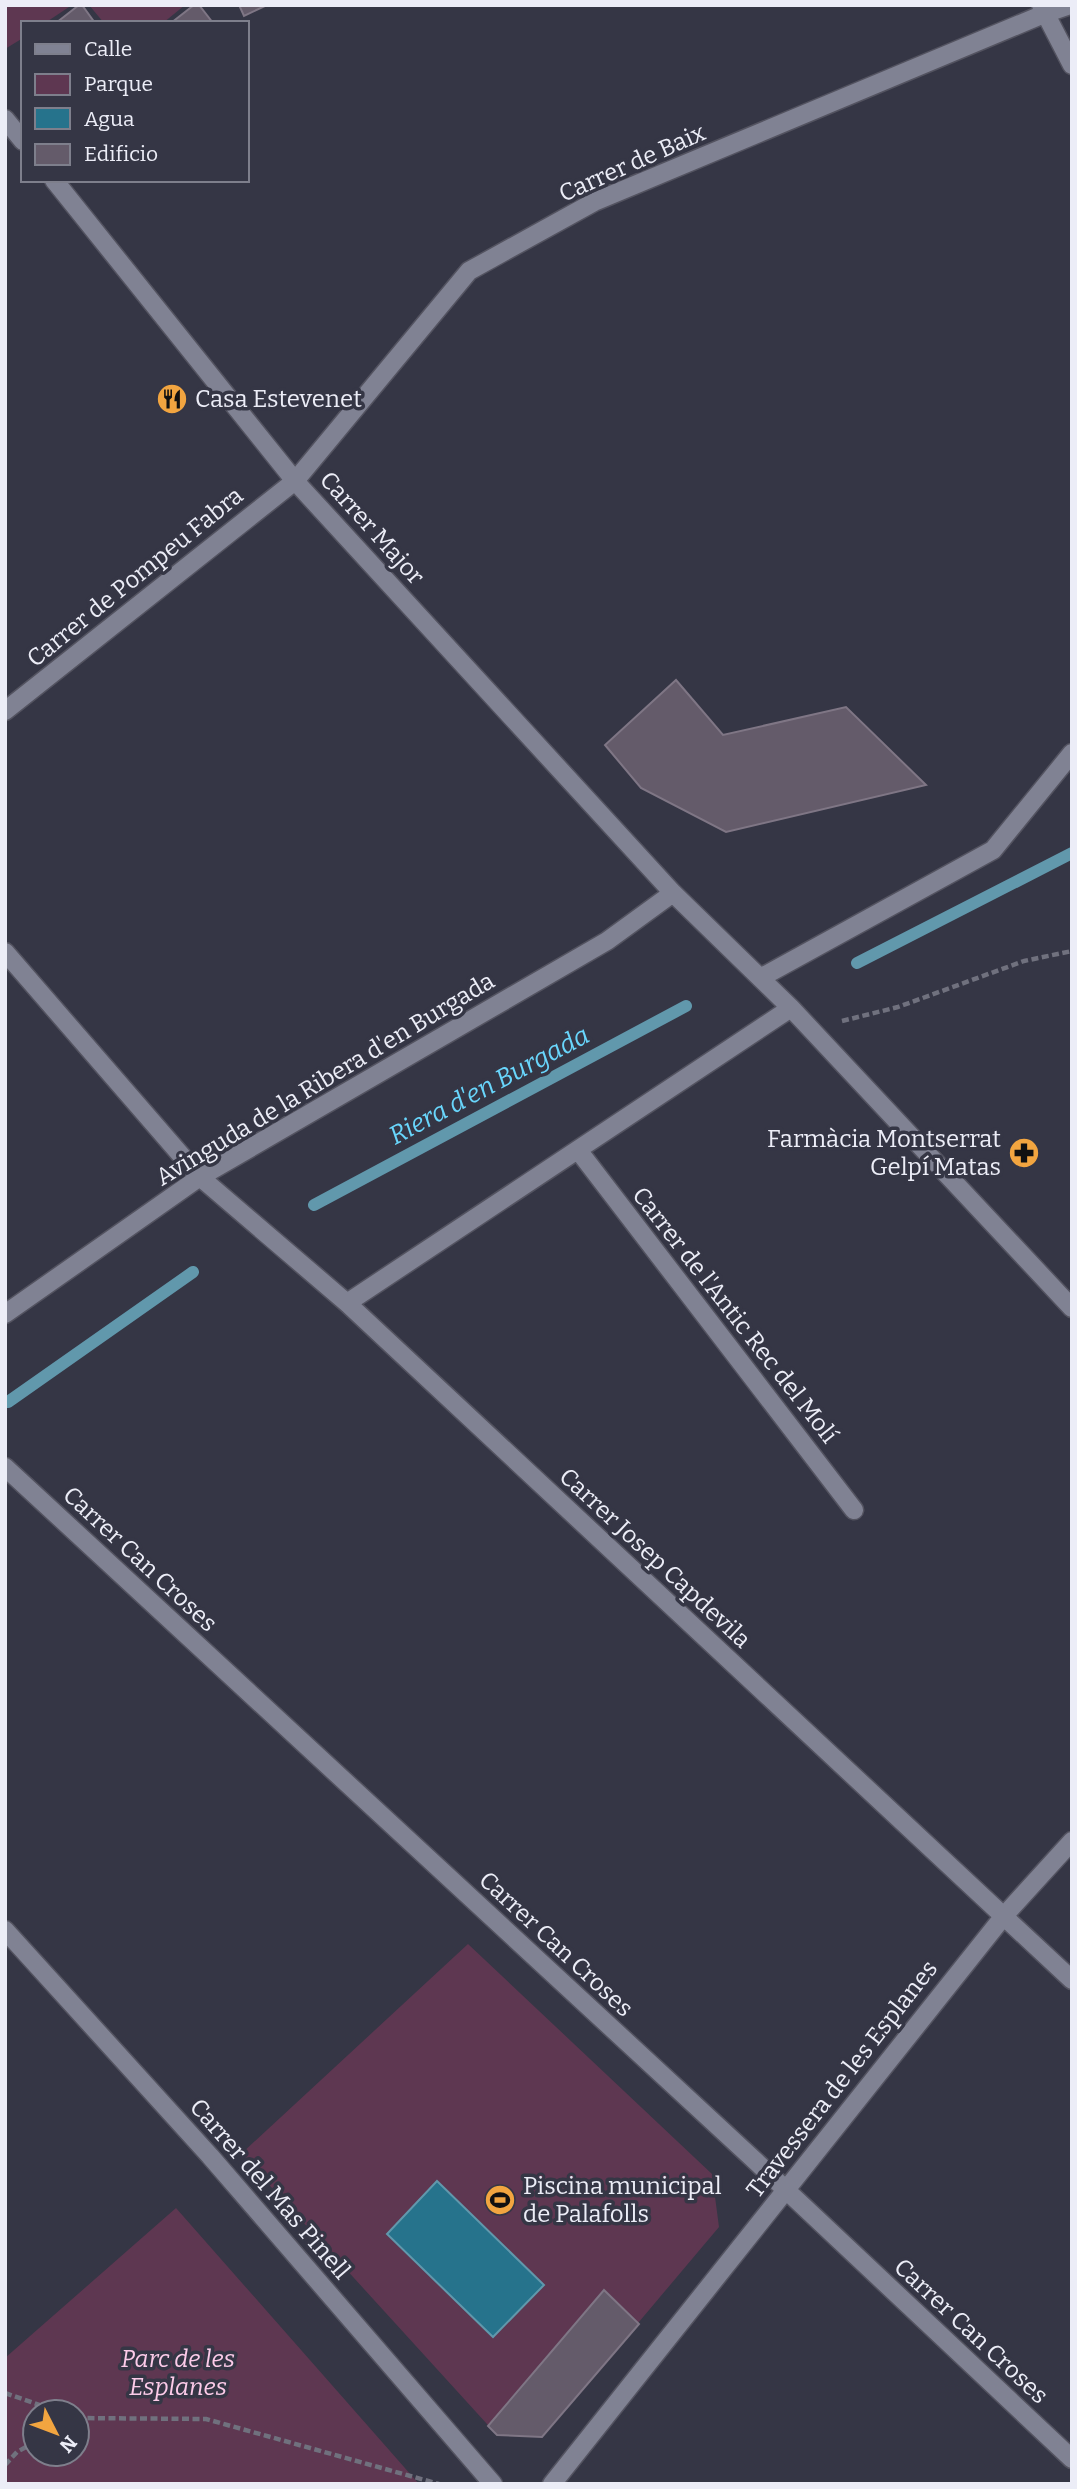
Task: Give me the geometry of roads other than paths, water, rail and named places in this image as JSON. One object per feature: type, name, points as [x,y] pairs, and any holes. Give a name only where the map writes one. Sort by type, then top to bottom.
[{"type":"street","name":"Carrer de Baix","points":[[295,481],[469,271],[594,202],[1043,9],[1070,5]]},
{"type":"street","points":[[1043,9],[1072,65]]},
{"type":"street","points":[[5,119],[21,139]]},
{"type":"street","name":"Carrer Major","points":[[56,182],[295,481],[673,893],[791,1008],[1072,1308]]},
{"type":"street","name":"Carrer de Pompeu Fabra","points":[[5,711],[295,481]]},
{"type":"street","points":[[760,978],[993,850],[1072,753]]},
{"type":"street","name":"Avinguda de la Ribera d'en Burgada","points":[[5,1314],[200,1177],[607,942],[673,893]]},
{"type":"street","name":"Carrer Josep Capdevila","points":[[5,952],[200,1177],[347,1303],[1072,1980]]},
{"type":"street","points":[[347,1303],[791,1008]]},
{"type":"street","name":"Carrer de l'Antic Rec del Molí","points":[[578,1150],[854,1510]]},
{"type":"street","name":"Carrer Can Croses","points":[[5,1467],[785,2189],[1072,2459]]},
{"type":"street","name":"Travessera de les Esplanes","points":[[552,2484],[1003,1917],[1072,1841]]},
{"type":"street","name":"Carrer del Mas Pinell","points":[[5,1930],[210,2156],[493,2484]]},
{"type":"water","points":[[437,2181],[544,2285],[493,2337],[387,2234]]},
{"type":"waterway","name":"Riera d'en Burgada","points":[[857,963],[1072,853]]},
{"type":"waterway","name":"Riera d'en Burgada","points":[[314,1205],[686,1006]]},
{"type":"waterway","name":"Riera d'en Burgada","points":[[8,1402],[193,1272]]},
{"type":"place","name":"Casa Estevenet","points":[[172,399]]},
{"type":"place","name":"Farmàcia Montserrat Gelpí Matas","points":[[1024,1153]]},
{"type":"place","name":"Piscina municipal de Palafolls","points":[[500,2200]]},
{"type":"park label","name":"Parc de les Esplanes","points":[[178,2373]]}]
